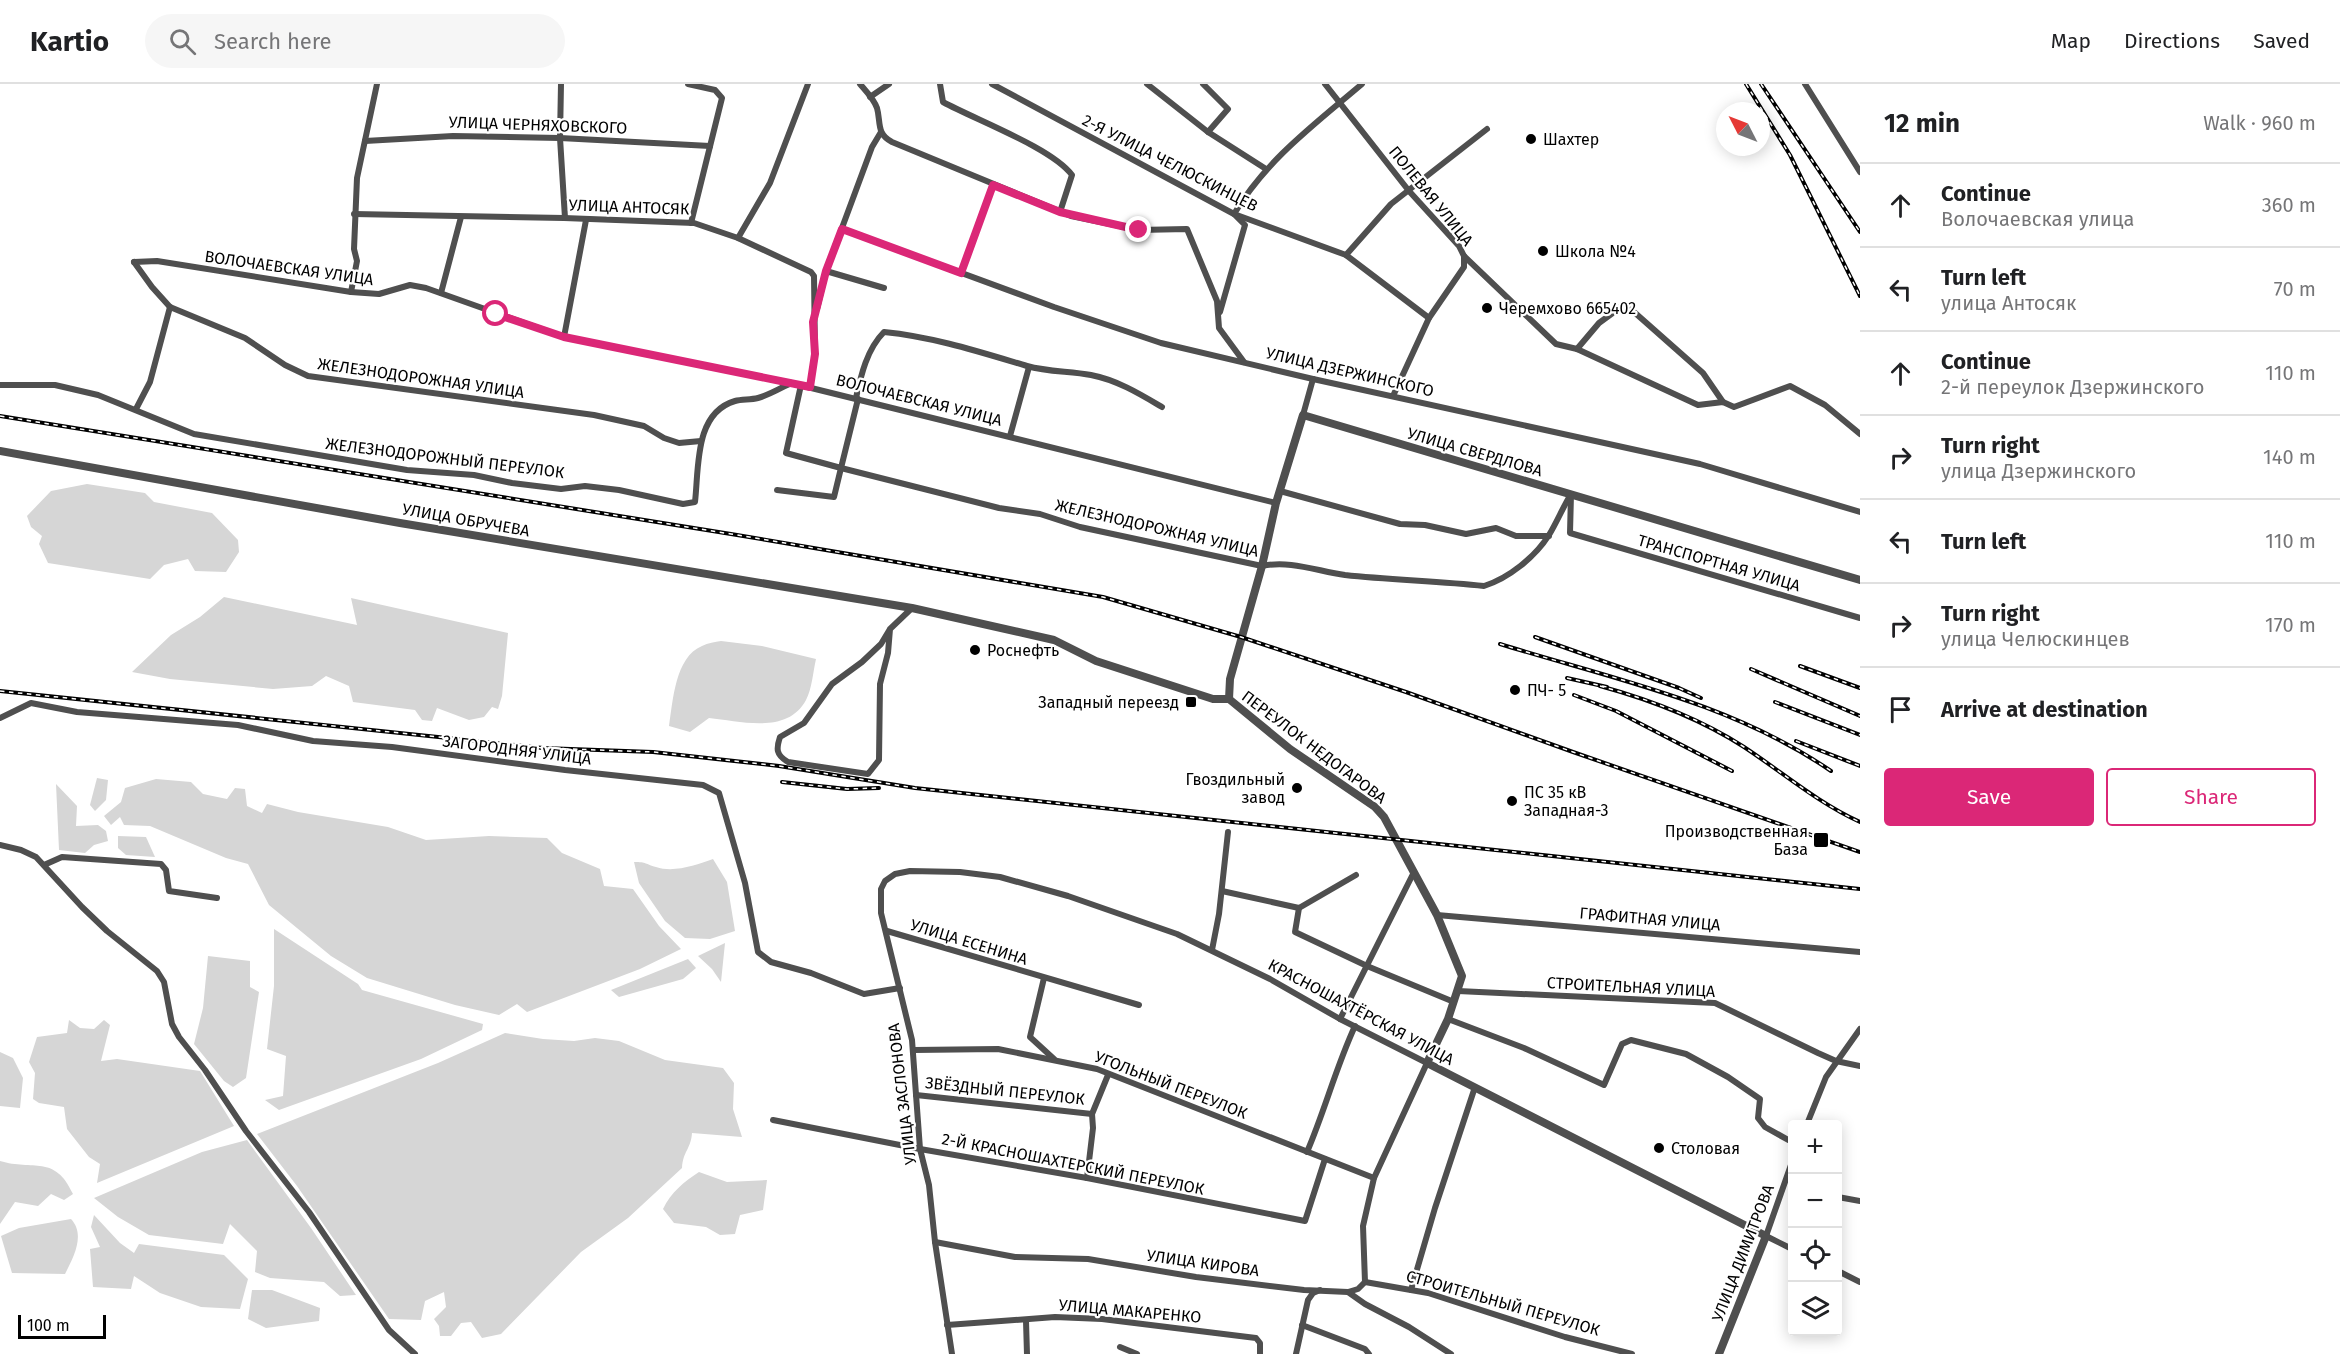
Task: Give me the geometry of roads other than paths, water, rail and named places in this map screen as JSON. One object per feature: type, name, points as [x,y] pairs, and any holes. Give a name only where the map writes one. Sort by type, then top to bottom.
[{"type":"street","points":[[351,292],[357,261],[354,249],[354,214],[357,178],[377,84]]},
{"type":"street","points":[[561,84],[560,138],[565,218]]},
{"type":"street","points":[[688,84],[715,90],[722,98],[691,223]]},
{"type":"street","points":[[860,84],[876,106],[883,137],[892,142],[1060,212],[1139,230],[1187,229],[1217,301],[1219,328],[1245,362]]},
{"type":"street","points":[[870,97],[889,84]]},
{"type":"street","points":[[940,84],[943,102],[1036,148],[1067,169],[1072,175],[1060,212]]},
{"type":"street","name":"2-Я УЛИЦА ЧЕЛЮСКИНЦЕВ","points":[[992,84],[1234,214],[1347,255],[1429,318]]},
{"type":"street","points":[[1147,84],[1208,132],[1266,169]]},
{"type":"street","points":[[1203,84],[1228,109],[1208,132]]},
{"type":"street","name":"ПОЛЕВАЯ УЛИЦА","points":[[1325,84],[1409,191],[1459,246],[1464,256],[1464,267],[1429,318],[1393,396]]},
{"type":"street","points":[[1218,315],[1245,225],[1234,214],[1266,169],[1294,141],[1362,84]]},
{"type":"street","points":[[1805,84],[1860,172]]},
{"type":"street","points":[[738,238],[770,183],[805,85]]},
{"type":"street","points":[[1347,255],[1391,204],[1487,129]]},
{"type":"street","points":[[813,322],[826,271],[872,147],[881,132]]},
{"type":"street","name":"УЛИЦА ЧЕРНЯХОВСКОГО","points":[[365,141],[453,136],[560,138],[710,146]]},
{"type":"street","points":[[961,273],[993,185]]},
{"type":"street","name":"УЛИЦА АНТОСЯК","points":[[354,214],[691,223],[716,229],[811,272],[814,281],[815,354],[810,387]]},
{"type":"street","points":[[441,293],[461,217]]},
{"type":"street","points":[[564,337],[586,220]]},
{"type":"street","name":"УЛИЦА ДЗЕРЖИНСКОГО","points":[[842,229],[1093,321],[1161,343],[1313,379],[1700,464],[1860,512]]},
{"type":"street","points":[[1464,256],[1556,344],[1577,349],[1698,405],[1723,402]]},
{"type":"street","name":"ВОЛОЧАЕВСКАЯ УЛИЦА","points":[[134,262],[157,261],[351,292],[379,294],[410,285],[441,293],[564,337],[810,387],[1275,503]]},
{"type":"street","name":"ЖЕЛЕЗНОДОРОЖНАЯ УЛИЦА","points":[[134,262],[170,307],[245,338],[285,365],[308,376],[594,415],[644,426],[664,438],[679,442],[701,441]]},
{"type":"street","points":[[826,271],[884,288]]},
{"type":"street","points":[[1577,349],[1599,323],[1625,304],[1703,374],[1723,402],[1734,407],[1790,386],[1825,405],[1860,434]]},
{"type":"street","points":[[0,384],[55,385],[99,395],[136,409],[150,382],[170,307]]},
{"type":"street","points":[[777,490],[834,496],[863,367],[875,341],[884,332],[914,335],[952,344],[1029,367],[1092,375],[1124,386],[1162,406]]},
{"type":"street","points":[[1010,436],[1029,367]]},
{"type":"street","points":[[1262,566],[1275,503],[1304,415],[1313,379]]},
{"type":"street","points":[[701,441],[712,416],[724,405],[763,397],[791,383]]},
{"type":"street","name":"ЖЕЛЕЗНОДОРОЖНАЯ УЛИЦА","points":[[801,385],[786,453],[999,508],[1040,514],[1080,527],[1262,566],[1270,564],[1301,566],[1343,574],[1484,586],[1501,581],[1532,554],[1549,536],[1571,494]]},
{"type":"street","name":"ЖЕЛЕЗНОДОРОЖНЫЙ ПЕРЕУЛОК","points":[[136,409],[194,434],[407,470],[474,475],[512,483],[561,489],[585,486],[619,490],[683,504],[695,502],[701,441]]},
{"type":"street","name":"УЛИЦА СВЕРДЛОВА","points":[[1304,415],[1860,580]]},
{"type":"street","name":"УЛИЦА ОБРУЧЕВА","points":[[0,451],[400,523],[912,608]]},
{"type":"street","points":[[1280,491],[1400,524],[1425,525],[1466,534],[1496,528],[1516,536],[1549,536]]},
{"type":"street","name":"ТРАНСПОРТНАЯ УЛИЦА","points":[[1571,494],[1570,533],[1860,618]]},
{"type":"street","name":"ПЕРЕУЛОК НЕДОГАРОВА","points":[[1228,699],[1230,679],[1262,566]]},
{"type":"street","points":[[890,629],[888,653],[880,684],[879,760],[868,774],[788,762],[780,757],[776,749],[780,737],[804,723],[832,684],[862,662],[881,644],[890,629],[912,608]]},
{"type":"street","name":"ПЕРЕУЛОК НЕДОГАРОВА","points":[[912,608],[1054,640],[1096,661],[1213,699],[1228,699],[1290,749],[1375,807],[1384,817],[1437,915],[1462,976],[1448,1019],[1374,1178],[1363,1227],[1365,1282]]},
{"type":"street","name":"ЗАГОРОДНЯЯ УЛИЦА","points":[[0,718],[31,703],[77,712],[238,725],[313,741],[392,747],[565,770],[703,785],[719,793],[745,883],[758,952],[771,962],[810,973],[864,994],[900,988]]},
{"type":"street","points":[[1212,950],[1222,891],[1228,832]]},
{"type":"street","points":[[0,845],[21,850],[36,857],[90,915],[157,971],[164,982],[172,1024],[179,1037],[205,1070],[246,1131],[302,1203],[389,1330],[415,1354]]},
{"type":"street","points":[[44,865],[62,857],[161,864],[166,870],[169,891],[218,898]]},
{"type":"street","name":"КРАСНОШАХТЁРСКАЯ УЛИЦА","points":[[895,874],[910,871],[950,872],[1000,877],[1177,934],[1270,979],[1340,1019],[1788,1247]]},
{"type":"street","name":"УЛИЦА ЗАСЛОНОВА","points":[[895,874],[885,881],[880,890],[881,914],[887,931],[914,1050],[920,1149],[929,1185],[952,1354]]},
{"type":"street","points":[[1340,1019],[1413,874]]},
{"type":"street","points":[[1222,891],[1299,908],[1356,875]]},
{"type":"street","points":[[1299,908],[1295,932],[1367,966],[1454,1002]]},
{"type":"street","name":"ГРАФИТНАЯ УЛИЦА","points":[[1437,915],[1860,952]]},
{"type":"street","name":"УЛИЦА ЕСЕНИНА","points":[[887,931],[1044,978]]},
{"type":"street","points":[[1054,1059],[1030,1037],[1044,978],[1139,1005]]},
{"type":"street","name":"СТРОИТЕЛЬНАЯ УЛИЦА","points":[[1458,991],[1715,1003],[1788,1040],[1836,1061],[1860,1066]]},
{"type":"street","points":[[1448,1019],[1524,1048],[1604,1085],[1622,1044],[1630,1040],[1686,1054],[1728,1077],[1760,1099],[1758,1118],[1765,1127],[1788,1140]]},
{"type":"street","points":[[1307,1152],[1320,1121],[1339,1061],[1355,1026]]},
{"type":"street","points":[[1809,1120],[1826,1077],[1860,1029]]},
{"type":"street","name":"УГОЛЬНЫЙ ПЕРЕУЛОК","points":[[914,1050],[998,1049],[1097,1069],[1374,1178]]},
{"type":"street","points":[[1087,1178],[1093,1128],[1092,1114],[1108,1075]]},
{"type":"street","points":[[1411,1290],[1435,1208],[1476,1087]]},
{"type":"street","name":"ЗВЁЗДНЫЙ ПЕРЕУЛОК","points":[[916,1095],[1092,1114]]},
{"type":"street","name":"2-Й КРАСНОШАХТЕРСКИЙ ПЕРЕУЛОК","points":[[773,1120],[1305,1221],[1325,1159]]},
{"type":"street","name":"УЛИЦА ДИМИТРОВА","points":[[1719,1354],[1788,1174]]},
{"type":"street","points":[[1784,1186],[1788,1187]]},
{"type":"street","points":[[1842,1198],[1860,1201]]},
{"type":"street","name":"УЛИЦА КИРОВА","points":[[935,1242],[1015,1257],[1088,1259],[1196,1277],[1304,1290],[1322,1289],[1348,1292],[1451,1354]]},
{"type":"street","points":[[1842,1273],[1860,1282]]},
{"type":"street","points":[[1348,1292],[1358,1289],[1365,1282]]},
{"type":"street","name":"СТРОИТЕЛЬНЫЙ ПЕРЕУЛОК","points":[[1365,1282],[1456,1301],[1565,1337],[1632,1354]]},
{"type":"street","points":[[1296,1354],[1308,1300],[1313,1293],[1322,1289]]},
{"type":"street","name":"УЛИЦА МАКАРЕНКО","points":[[947,1325],[1026,1321],[1055,1317],[1102,1319],[1224,1332],[1256,1338],[1260,1343],[1260,1354]]},
{"type":"street","points":[[1026,1321],[1027,1354]]},
{"type":"street","points":[[1302,1325],[1365,1349],[1369,1354]]},
{"type":"street","points":[[1120,1347],[1137,1354]]},
{"type":"railway","points":[[1746,84],[1790,155],[1860,296]]},
{"type":"railway","points":[[1761,84],[1860,232]]},
{"type":"railway","points":[[0,416],[731,534],[1103,597],[1241,637],[1406,692],[1860,852]]},
{"type":"railway","points":[[1535,637],[1701,698]]},
{"type":"railway","points":[[1500,644],[1671,695],[1713,710],[1793,747],[1831,771]]},
{"type":"railway","points":[[1800,666],[1860,688]]},
{"type":"railway","points":[[1751,669],[1860,716]]},
{"type":"railway","points":[[1567,678],[1607,687]]},
{"type":"railway","points":[[1600,686],[1638,697],[1710,727],[1744,747],[1829,806],[1860,822]]},
{"type":"railway","points":[[0,691],[543,748],[653,752],[779,766],[915,788],[1860,889]]},
{"type":"railway","points":[[1574,695],[1616,711],[1732,771]]},
{"type":"railway","points":[[1775,702],[1860,735]]},
{"type":"railway","points":[[1796,741],[1860,766]]},
{"type":"railway","points":[[782,782],[847,789],[879,788]]},
{"type":"place","name":"Шахтер","points":[[1531,139]]},
{"type":"place","name":"Школа №4","points":[[1543,251]]},
{"type":"place","name":"Черемхово 665402","points":[[1487,308]]},
{"type":"place","name":"Роснефть","points":[[975,650]]},
{"type":"place","name":"ПЧ- 5","points":[[1515,690]]},
{"type":"place","name":"Западный переезд","points":[[1191,702]]},
{"type":"place","name":"Гвоздильный завод","points":[[1297,788]]},
{"type":"place","name":"ПС 35 кВ Западная-3","points":[[1512,801]]},
{"type":"place","name":"Производственная База","points":[[1821,840]]},
{"type":"place","name":"Столовая","points":[[1659,1148]]}]
